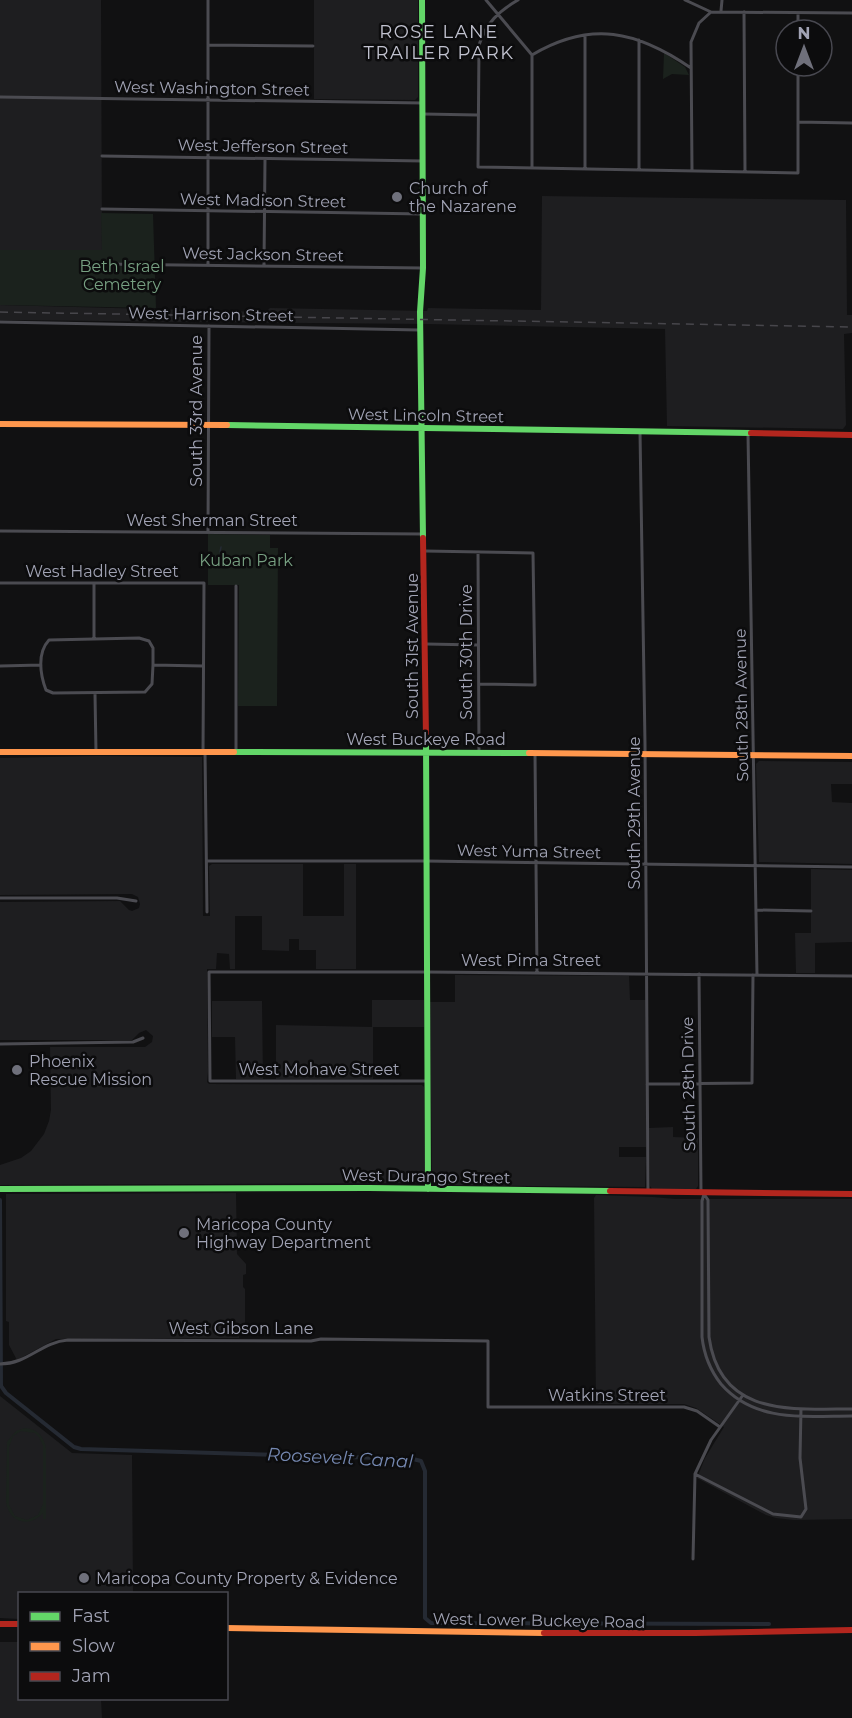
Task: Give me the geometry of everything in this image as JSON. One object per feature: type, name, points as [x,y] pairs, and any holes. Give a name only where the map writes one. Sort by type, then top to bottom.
[{"type":"street","points":[[208,0],[208,264]]},
{"type":"street","name":"South 31st Avenue","points":[[422,0],[423,268],[421,330],[425,551],[428,1189]]},
{"type":"street","points":[[486,0],[532,55],[532,168]]},
{"type":"street","points":[[519,0],[498,13],[486,27],[479,45],[478,167],[798,173],[798,78]]},
{"type":"street","points":[[685,0],[711,12],[852,13]]},
{"type":"street","points":[[722,0],[722,11]]},
{"type":"street","points":[[692,171],[691,42],[699,23],[711,12]]},
{"type":"street","points":[[744,12],[745,172]]},
{"type":"street","points":[[798,13],[798,18]]},
{"type":"street","points":[[532,55],[548,46],[585,35],[612,34],[639,40],[666,51],[691,68]]},
{"type":"street","points":[[585,35],[585,169]]},
{"type":"street","points":[[639,40],[639,170]]},
{"type":"street","points":[[208,45],[313,46]]},
{"type":"street","name":"West Washington Street","points":[[0,98],[423,103]]},
{"type":"street","points":[[423,114],[478,115]]},
{"type":"street","points":[[798,122],[852,123]]},
{"type":"street","name":"West Jefferson Street","points":[[102,156],[423,161]]},
{"type":"street","points":[[264,265],[265,159]]},
{"type":"street","name":"West Madison Street","points":[[102,209],[423,214]]},
{"type":"street","name":"West Jackson Street","points":[[102,264],[423,268]]},
{"type":"street","name":"West Harrison Street","points":[[0,322],[421,330]]},
{"type":"street","name":"South 33rd Avenue","points":[[208,532],[209,326]]},
{"type":"street","name":"West Lincoln Street","points":[[0,424],[852,435]]},
{"type":"street","name":"South 29th Avenue","points":[[640,432],[648,1193]]},
{"type":"street","name":"South 28th Avenue","points":[[699,1084],[752,1083],[756,910],[748,434]]},
{"type":"street","name":"West Sherman Street","points":[[0,531],[423,534]]},
{"type":"street","points":[[425,551],[533,553],[535,685],[479,684]]},
{"type":"street","name":"South 30th Drive","points":[[478,552],[479,753]]},
{"type":"street","name":"West Hadley Street","points":[[0,583],[204,583],[203,666]]},
{"type":"street","points":[[94,583],[94,639]]},
{"type":"street","points":[[236,586],[236,752]]},
{"type":"street","points":[[139,638],[149,641],[153,648],[152,684],[145,692],[95,694],[53,693],[46,690],[41,665],[43,647],[49,640],[94,639],[139,638]]},
{"type":"street","points":[[425,644],[478,645]]},
{"type":"street","points":[[0,666],[41,665]]},
{"type":"street","points":[[153,665],[203,666],[207,912]]},
{"type":"street","points":[[95,694],[96,752]]},
{"type":"street","name":"West Buckeye Road","points":[[0,752],[426,752],[852,756]]},
{"type":"street","points":[[535,753],[537,973]]},
{"type":"street","name":"West Yuma Street","points":[[207,861],[426,861],[852,867]]},
{"type":"street","points":[[0,898],[117,898],[136,901]]},
{"type":"street","points":[[756,910],[811,911]]},
{"type":"street","name":"West Pima Street","points":[[210,1081],[209,972],[852,976]]},
{"type":"street","name":"South 28th Drive","points":[[699,974],[702,1194]]},
{"type":"street","points":[[0,1044],[133,1042],[143,1038]]},
{"type":"street","name":"West Mohave Street","points":[[210,1081],[428,1081]]},
{"type":"street","points":[[647,1084],[699,1084]]},
{"type":"street","name":"West Durango Street","points":[[0,1189],[428,1189],[852,1194]]},
{"type":"street","points":[[702,1194],[708,1200],[711,1349],[721,1372],[743,1395],[771,1407],[852,1409]]},
{"type":"street","points":[[702,1194],[704,1348],[705,1357],[718,1380],[739,1400],[761,1412],[801,1416],[852,1416]]},
{"type":"street","name":"West Gibson Lane","points":[[2,1364],[21,1361],[49,1344],[68,1340],[488,1341],[488,1407]]},
{"type":"street","points":[[693,1559],[694,1474],[706,1449],[743,1395]]},
{"type":"street","name":"Watkins Street","points":[[488,1407],[684,1407],[697,1411],[720,1427]]},
{"type":"street","points":[[694,1474],[773,1514],[801,1517],[806,1509],[800,1458],[801,1409]]},
{"type":"street","points":[[0,1624],[18,1624]]},
{"type":"street","name":"West Lower Buckeye Road","points":[[228,1628],[440,1633],[683,1634],[852,1630]]},
{"type":"shaded area","points":[[0,0],[101,0],[102,250],[0,250]]},
{"type":"shaded area","points":[[314,0],[418,0],[418,97],[415,100],[314,99]]},
{"type":"shaded area","points":[[542,196],[846,200],[847,315],[852,315],[852,333],[844,334],[846,425],[843,429],[667,426],[665,329],[0,320],[0,305],[266,312],[270,308],[427,311],[428,308],[541,310]]},
{"type":"shaded area","points":[[202,757],[203,916],[210,916],[209,866],[212,864],[303,864],[303,916],[344,916],[344,864],[356,864],[356,969],[316,969],[316,950],[299,950],[299,939],[289,939],[289,951],[262,950],[262,916],[235,916],[235,969],[230,969],[229,954],[217,953],[216,969],[207,969],[207,1082],[209,1084],[422,1085],[424,1087],[425,1178],[422,1183],[0,1185],[0,1165],[21,1158],[31,1151],[44,1134],[49,1121],[51,1110],[50,1047],[145,1047],[152,1042],[153,1036],[146,1030],[132,1040],[0,1040],[0,902],[120,901],[132,911],[139,908],[140,904],[138,897],[132,894],[0,895],[0,758]]},
{"type":"shaded area","points":[[759,761],[852,762],[852,784],[831,784],[832,802],[852,803],[852,864],[759,862],[756,764]]},
{"type":"shaded area","points":[[811,869],[852,870],[852,942],[815,943],[815,973],[796,973],[795,933],[811,933]]},
{"type":"shaded area","points":[[455,975],[629,976],[630,1000],[646,1000],[646,1147],[619,1147],[619,1157],[646,1157],[645,1187],[436,1185],[432,1182],[430,1004],[428,1002],[455,1002]]},
{"type":"shaded area","points":[[372,1000],[424,1000],[424,1027],[373,1027],[373,1079],[276,1079],[276,1025],[372,1027]]},
{"type":"shaded area","points":[[212,1001],[262,1001],[263,1079],[236,1079],[235,1037],[212,1037]]},
{"type":"shaded area","points":[[673,1127],[673,1137],[698,1138],[698,1186],[696,1189],[652,1189],[650,1186],[649,1128]]},
{"type":"shaded area","points":[[236,1193],[237,1254],[246,1264],[246,1274],[243,1275],[245,1328],[239,1328],[239,1338],[56,1339],[17,1360],[9,1345],[9,1322],[6,1321],[6,1194]]},
{"type":"shaded area","points":[[596,1195],[675,1199],[852,1199],[852,1519],[776,1518],[766,1515],[697,1478],[705,1458],[724,1427],[696,1408],[684,1404],[596,1404],[594,1198]]},
{"type":"shaded area","points":[[0,1396],[72,1453],[132,1455],[133,1592],[18,1592],[18,1619],[0,1618]]},
{"type":"shaded area","points":[[0,1642],[18,1642],[18,1700],[101,1700],[102,1718],[0,1718]]},
{"type":"green space","points":[[664,53],[685,67],[689,75],[672,74],[663,79]]},
{"type":"green space","name":"Beth Israel Cemetery","points":[[101,213],[153,214],[156,308],[0,305],[0,250],[102,250]]},
{"type":"green space","name":"Kuban Park","points":[[208,534],[270,535],[270,548],[278,548],[277,706],[238,706],[239,585],[208,585]]},
{"type":"green space","points":[[25,1428],[33,1430],[42,1437],[45,1444],[46,1519],[43,1519],[43,1513],[32,1521],[21,1521],[11,1515],[8,1509],[6,1502],[7,1442],[16,1431]],"holes":[[[21,1431],[35,1433],[43,1446],[43,1504],[38,1515],[27,1520],[15,1516],[9,1505],[9,1447],[13,1436]]]},
{"type":"waterway","points":[[220,552],[221,547]]},
{"type":"waterway","name":"Roosevelt Canal","points":[[0,1200],[1,1386],[6,1393],[74,1447],[421,1461],[425,1471],[425,1618],[431,1623],[769,1624]]},
{"type":"railway","points":[[0,312],[852,327]]},
{"type":"traffic: fast","points":[[422,0],[423,268],[420,312],[423,538]]},
{"type":"traffic: fast","points":[[227,425],[751,433]]},
{"type":"traffic: fast","points":[[426,737],[428,1189]]},
{"type":"traffic: fast","points":[[234,752],[529,753]]},
{"type":"traffic: fast","points":[[0,1189],[369,1188],[610,1191]]},
{"type":"traffic: slow","points":[[0,424],[227,425]]},
{"type":"traffic: slow","points":[[0,752],[234,752]]},
{"type":"traffic: slow","points":[[529,753],[852,756]]},
{"type":"traffic: slow","points":[[228,1628],[544,1633]]},
{"type":"traffic: jam","points":[[751,433],[852,435]]},
{"type":"traffic: jam","points":[[423,538],[426,737]]},
{"type":"traffic: jam","points":[[610,1191],[852,1194]]},
{"type":"traffic: jam","points":[[0,1624],[18,1624]]},
{"type":"traffic: jam","points":[[544,1633],[852,1630]]},
{"type":"place","name":"Church of the Nazarene","points":[[397,197]]},
{"type":"place","name":"Phoenix Rescue Mission","points":[[17,1070]]},
{"type":"place","name":"Maricopa County Highway Department","points":[[184,1233]]},
{"type":"place","name":"Maricopa County Property & Evidence","points":[[84,1578]]},
{"type":"district","name":"ROSE LANE TRAILER PARK","points":[[439,42]]}]
